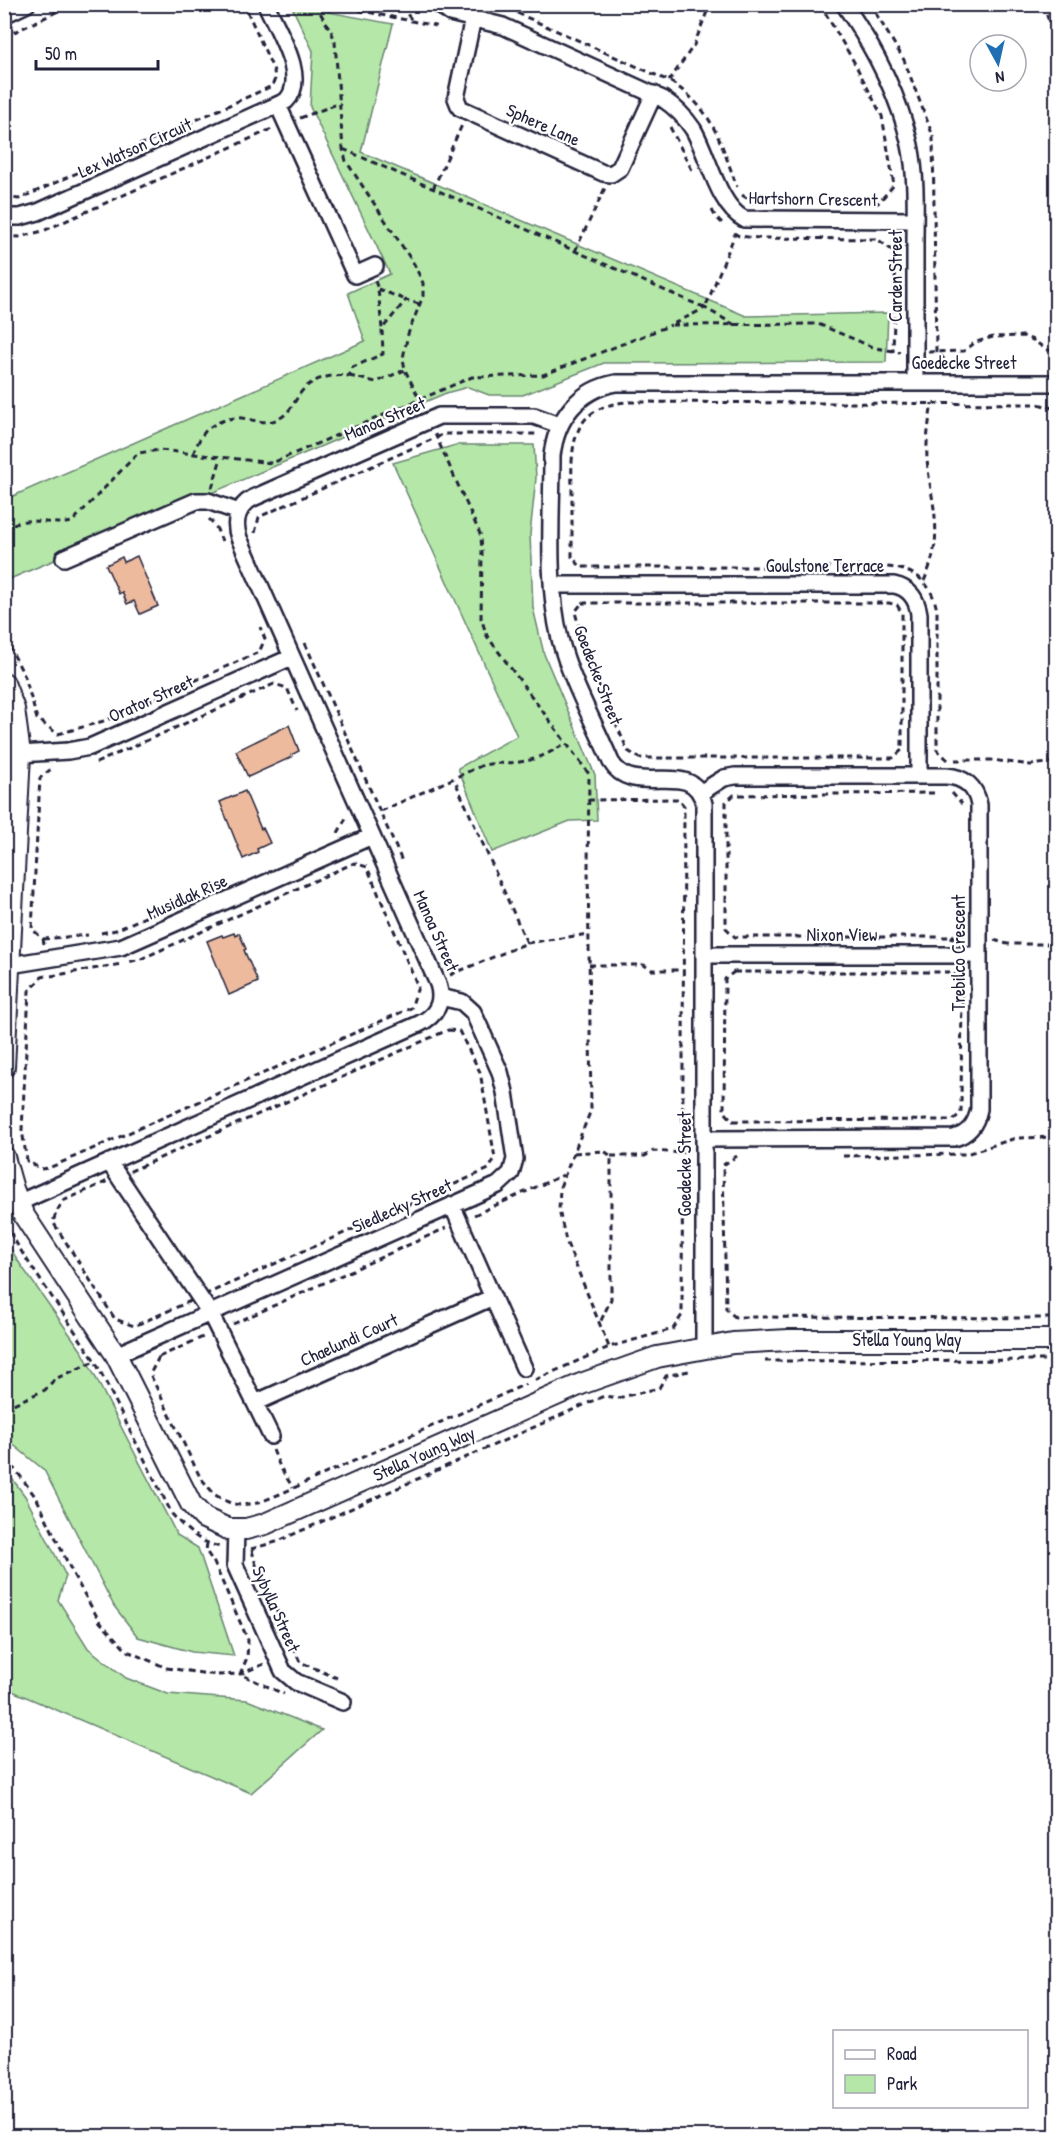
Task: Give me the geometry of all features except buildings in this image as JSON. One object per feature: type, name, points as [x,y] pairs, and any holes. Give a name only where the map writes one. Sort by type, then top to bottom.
[{"type":"street","points":[[4,15],[27,4]]},
{"type":"street","name":"Lex Watson Circuit","points":[[4,217],[20,218],[38,212],[286,101],[295,86],[295,71],[266,4]]},
{"type":"street","name":"Hartshorn Crescent","points":[[438,4],[450,13],[503,26],[654,94],[672,105],[687,121],[699,141],[729,207],[740,217],[749,220],[915,220]]},
{"type":"street","name":"Carden Street","points":[[844,4],[873,51],[903,120],[913,162],[915,383]]},
{"type":"street","points":[[468,113],[460,108],[456,98],[473,18]]},
{"type":"street","points":[[611,174],[620,168],[654,94]]},
{"type":"street","points":[[278,105],[355,275],[372,268]]},
{"type":"street","name":"Sphere Lane","points":[[468,113],[603,173],[611,174]]},
{"type":"street","name":"Goedecke Street","points":[[704,1347],[705,808],[700,793],[684,780],[634,779],[625,776],[614,766],[567,659],[557,623],[553,585],[552,456],[557,430],[572,407],[587,393],[616,383],[1056,383]]},
{"type":"street","name":"Manoa Street","points":[[18,1203],[423,1022],[436,1011],[440,997],[436,980],[239,538],[236,524],[239,512],[245,503],[254,498],[429,420],[446,415],[527,415],[541,417],[557,430]]},
{"type":"street","points":[[64,558],[191,503],[208,501],[239,512]]},
{"type":"street","name":"Goulstone Terrace","points":[[553,585],[894,585],[902,587],[913,596],[919,614],[920,776]]},
{"type":"street","name":"Orator Street","points":[[20,754],[90,747],[292,657]]},
{"type":"street","points":[[4,684],[15,717],[20,754],[4,1066]]},
{"type":"street","name":"Trebilco Crescent","points":[[700,793],[724,778],[735,776],[953,776],[962,778],[972,787],[979,805],[979,1109],[974,1125],[963,1136],[950,1138],[705,1138]]},
{"type":"street","name":"Musidlak Rise","points":[[10,965],[121,947],[372,836]]},
{"type":"street","name":"Nixon View","points":[[704,955],[979,955]]},
{"type":"street","name":"Siedlecky Street","points":[[116,1355],[505,1180],[513,1168],[515,1153],[503,1082],[476,1016],[462,1002],[440,997]]},
{"type":"street","name":"Stella Young Way","points":[[4,1157],[18,1203],[35,1234],[116,1355],[191,1504],[235,1539],[607,1373],[657,1357],[742,1342],[1055,1340]]},
{"type":"street","points":[[108,1162],[210,1313],[271,1436]]},
{"type":"street","points":[[452,1205],[524,1368]]},
{"type":"street","name":"Chaelundi Court","points":[[255,1403],[493,1298]]},
{"type":"street","name":"Sybylla Street","points":[[235,1539],[237,1569],[283,1671],[292,1680],[343,1702]]},
{"type":"path","points":[[4,37],[73,4]]},
{"type":"path","points":[[4,196],[19,199],[268,89],[274,83],[275,75],[244,4]]},
{"type":"path","points":[[321,4],[316,6],[335,42],[343,149],[350,169],[414,264],[424,290],[406,342],[403,358],[405,369],[481,536],[481,618],[487,636],[565,744],[590,774],[591,1110],[560,1187],[559,1210],[566,1241],[609,1347]]},
{"type":"path","points":[[328,4],[442,27]]},
{"type":"path","points":[[406,4],[407,14],[412,20]]},
{"type":"path","points":[[493,4],[669,81],[684,90],[702,107],[719,138],[740,194],[753,203],[758,202]]},
{"type":"path","points":[[669,81],[694,45],[710,4]]},
{"type":"path","points":[[820,4],[882,116],[894,185],[878,203],[867,203]]},
{"type":"path","points":[[1043,4],[1056,42]]},
{"type":"path","points":[[4,236],[19,237],[43,231],[286,123],[340,103]]},
{"type":"path","points":[[647,110],[668,123],[694,174]]},
{"type":"path","points":[[433,189],[468,113]]},
{"type":"path","points":[[343,149],[705,308],[735,324]]},
{"type":"path","points":[[575,251],[611,174]]},
{"type":"path","points":[[671,325],[818,324],[875,348],[892,352],[896,253],[877,239],[739,236],[715,216],[710,206]]},
{"type":"path","points":[[4,530],[10,524],[20,521],[63,524],[72,522],[138,453],[160,450],[272,463],[472,377],[543,375],[671,325],[705,308],[735,233]]},
{"type":"path","points":[[349,376],[353,367],[382,354],[378,290],[372,268]]},
{"type":"path","points":[[378,290],[420,304]]},
{"type":"path","points":[[382,329],[406,300]]},
{"type":"path","points":[[964,351],[976,342],[993,337],[1013,336],[1023,336],[1047,350],[1056,350]]},
{"type":"path","points":[[936,351],[950,365]]},
{"type":"path","points":[[193,454],[209,428],[235,417],[264,423],[278,420],[290,411],[304,388],[311,383],[331,375],[376,382],[405,369]]},
{"type":"path","points":[[1056,409],[1038,404],[615,403],[596,411],[582,425],[573,444],[571,456],[572,557],[581,567],[886,567],[909,571],[924,581],[934,599],[937,611],[937,750],[946,760],[992,760],[1030,765],[1056,762]]},
{"type":"path","points":[[924,581],[929,570],[936,538],[936,516],[927,456],[928,423],[932,403]]},
{"type":"path","points":[[259,542],[254,531],[259,517],[436,437],[444,434],[557,430]]},
{"type":"path","points":[[221,458],[204,513],[215,525],[224,544]]},
{"type":"path","points":[[582,603],[889,603],[897,605],[902,613],[902,750],[893,758],[639,758],[628,751],[589,663],[574,612],[582,603]]},
{"type":"path","points":[[4,636],[25,677],[38,719],[58,734],[107,720],[259,652],[265,639],[256,618]]},
{"type":"path","points":[[304,640],[404,866]]},
{"type":"path","points":[[89,765],[274,684],[287,688],[302,721]]},
{"type":"path","points":[[381,811],[483,765],[528,761],[565,744]]},
{"type":"path","points":[[454,779],[527,943]]},
{"type":"path","points":[[934,793],[734,795],[726,802],[726,928],[735,937],[979,937],[1007,944],[1056,944]]},
{"type":"path","points":[[946,793],[952,793],[962,804]]},
{"type":"path","points":[[159,1357],[150,1374],[208,1489],[222,1499],[240,1505],[258,1503],[609,1347],[673,1329],[682,1315],[684,811],[682,802],[673,799],[589,800]]},
{"type":"path","points":[[329,837],[340,832],[346,818]]},
{"type":"path","points":[[47,976],[110,967],[141,959],[354,863],[367,867],[417,987],[411,1008],[49,1168]]},
{"type":"path","points":[[43,939],[116,930],[180,902]]},
{"type":"path","points":[[952,937],[963,928],[963,917]]},
{"type":"path","points":[[417,987],[527,943],[589,934]]},
{"type":"path","points":[[589,965],[644,965],[652,970],[682,970]]},
{"type":"path","points":[[734,972],[952,972],[962,982],[961,1113],[953,1120],[733,1121],[723,1111],[725,979],[734,972]]},
{"type":"path","points":[[63,1201],[53,1222],[115,1319],[134,1326],[200,1298],[489,1169],[495,1158],[480,1072],[459,1031],[448,1030]]},
{"type":"path","points":[[840,1156],[966,1154],[1016,1138],[1056,1137]]},
{"type":"path","points":[[574,1153],[604,1151],[611,1156],[645,1156],[653,1151],[682,1153]]},
{"type":"path","points":[[599,1325],[611,1299],[611,1156]]},
{"type":"path","points":[[747,1156],[735,1156],[723,1165],[726,1309],[735,1317],[1055,1318],[1053,1360],[760,1361]]},
{"type":"path","points":[[4,1223],[95,1361],[172,1514],[189,1532],[207,1543],[218,1547],[235,1539],[252,1550],[255,1562],[300,1662],[337,1678]]},
{"type":"path","points":[[4,1408],[45,1390],[55,1379],[95,1361]]},
{"type":"path","points":[[252,1550],[276,1542],[604,1396],[618,1398],[659,1388],[666,1376],[697,1369]]},
{"type":"path","points":[[271,1436],[273,1450],[280,1467],[293,1488]]},
{"type":"path","points":[[4,1458],[37,1499],[74,1576],[100,1622],[127,1651],[166,1668],[216,1675],[240,1674],[295,1652]]},
{"type":"path","points":[[207,1543],[206,1551],[214,1563],[248,1640],[247,1658],[240,1674]]},
{"type":"path","points":[[240,1674],[291,1697]]},
{"type":"green space","points":[[291,5],[329,5],[328,12],[393,24],[361,152],[746,316],[888,313],[886,362],[604,363],[523,395],[489,395],[468,387],[446,393],[5,581],[4,500],[365,341],[348,293],[390,274],[310,107],[313,51]]},
{"type":"green space","points":[[456,445],[534,445],[536,478],[530,534],[533,608],[544,654],[595,775],[597,820],[570,821],[492,852],[458,768],[517,736],[393,463]]},
{"type":"green space","points":[[5,1238],[18,1261],[83,1353],[177,1535],[198,1548],[234,1656],[192,1652],[138,1637],[114,1606],[44,1470],[5,1438]]},
{"type":"green space","points":[[5,1469],[25,1496],[66,1576],[58,1600],[88,1648],[126,1678],[168,1694],[247,1700],[322,1730],[251,1793],[5,1688]]}]
